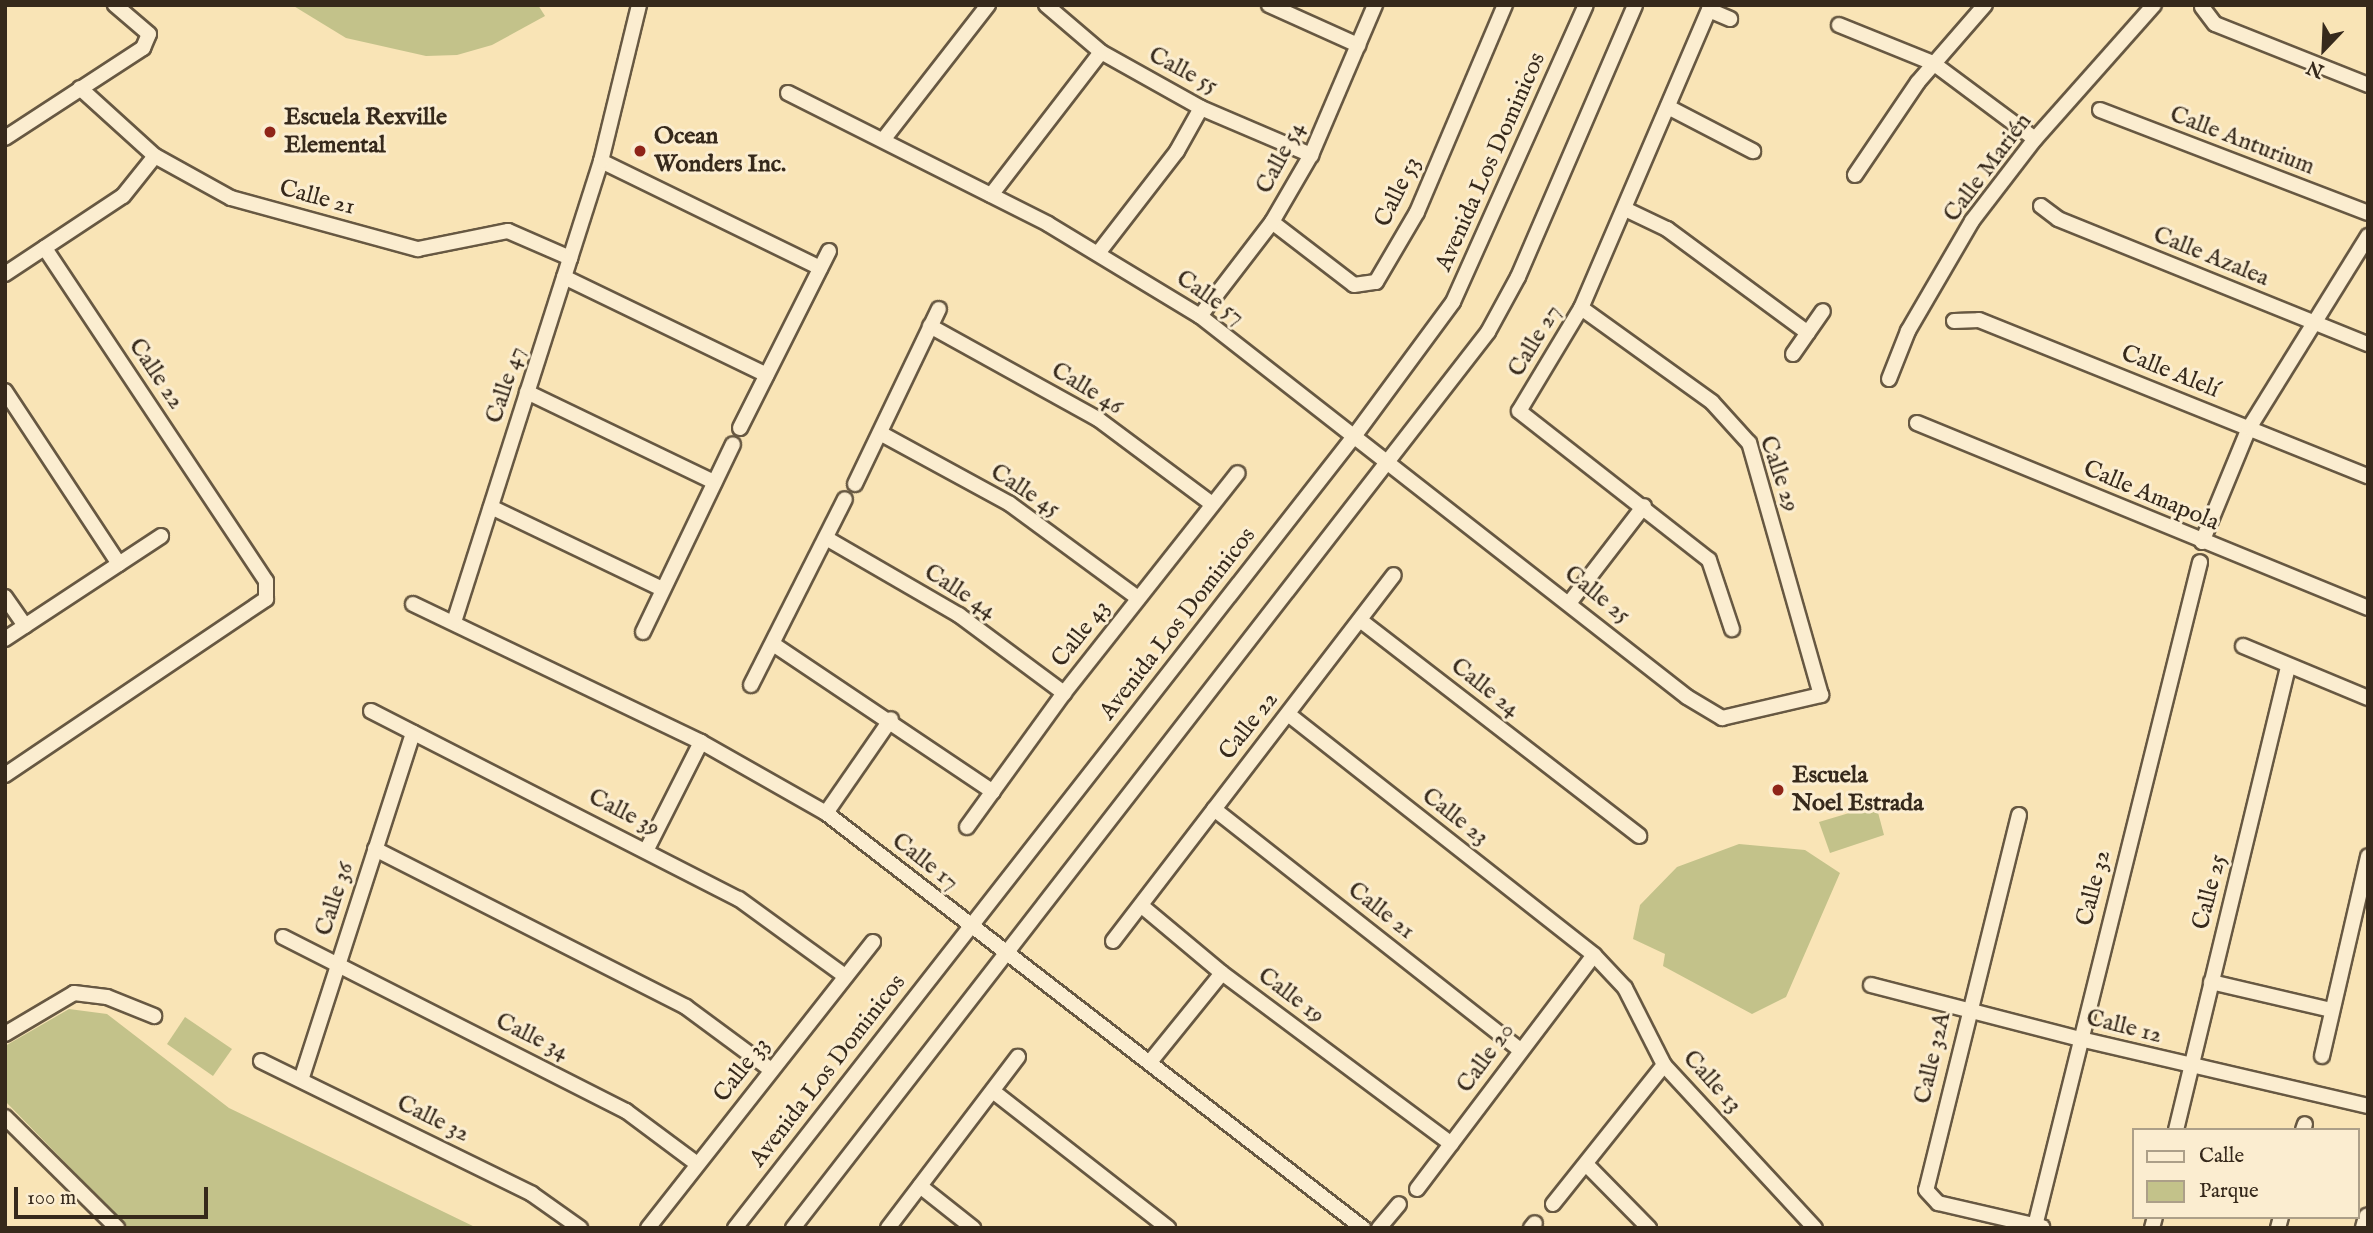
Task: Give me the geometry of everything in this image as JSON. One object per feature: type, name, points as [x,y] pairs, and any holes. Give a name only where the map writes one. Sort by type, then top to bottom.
[{"type":"street","points":[[5,138],[143,48],[149,34],[115,5]]},
{"type":"street","name":"Calle 47","points":[[454,622],[601,162],[639,5]]},
{"type":"street","points":[[883,140],[988,5]]},
{"type":"street","name":"Calle 55","points":[[1046,5],[1101,52],[1201,108],[1311,155]]},
{"type":"street","points":[[1269,5],[1359,45]]},
{"type":"street","name":"Calle 54","points":[[1200,316],[1272,222],[1311,155],[1375,5]]},
{"type":"street","name":"Calle 53","points":[[1272,222],[1354,285],[1376,282],[1417,212],[1505,5]]},
{"type":"street","name":"Avenida Los Dominicos","points":[[735,1228],[1355,435],[1453,302],[1586,5]]},
{"type":"street","points":[[793,1228],[1489,332],[1518,277],[1635,5]]},
{"type":"street","points":[[1855,176],[1933,63],[1985,5]]},
{"type":"street","name":"Calle Marién","points":[[1889,379],[1908,331],[1972,221],[2035,139],[2154,5]]},
{"type":"street","points":[[2202,7],[2215,24],[2368,85]]},
{"type":"street","points":[[1710,8],[1730,19]]},
{"type":"street","name":"Calle 27","points":[[1710,8],[1581,308],[1520,411],[1644,506],[1709,560],[1732,629]]},
{"type":"street","points":[[1839,25],[1933,63],[2035,139]]},
{"type":"street","points":[[991,195],[1101,52]]},
{"type":"street","name":"Calle 21","points":[[80,89],[155,156],[231,198],[418,248],[508,232],[570,258]]},
{"type":"street","name":"Calle 57","points":[[788,93],[1099,252],[1200,316],[1389,462]]},
{"type":"street","points":[[1668,107],[1753,150]]},
{"type":"street","points":[[1099,252],[1177,150],[1201,108]]},
{"type":"street","name":"Calle Anturium","points":[[2100,110],[2368,213]]},
{"type":"street","points":[[5,274],[122,196],[155,156]]},
{"type":"street","points":[[601,162],[820,268]]},
{"type":"street","name":"Calle Azalea","points":[[2041,206],[2058,219],[2368,344]]},
{"type":"street","points":[[1625,209],[1667,229],[1808,333]]},
{"type":"street","points":[[2202,542],[2249,428],[2368,236]]},
{"type":"street","name":"Calle 22","points":[[5,775],[266,599],[266,581],[45,248]]},
{"type":"street","points":[[740,428],[829,251]]},
{"type":"street","points":[[564,277],[767,375]]},
{"type":"street","name":"Calle 29","points":[[1581,308],[1712,402],[1749,443],[1821,695],[1791,702]]},
{"type":"street","points":[[855,484],[939,309]]},
{"type":"street","points":[[1793,354],[1823,311]]},
{"type":"street","name":"Calle Alelí","points":[[1954,321],[1979,320],[2368,476]]},
{"type":"street","name":"Calle 46","points":[[930,326],[1098,419],[1213,504]]},
{"type":"street","points":[[5,391],[119,564]]},
{"type":"street","points":[[527,392],[714,482]]},
{"type":"street","name":"Calle Amapola","points":[[1917,423],[2368,608]]},
{"type":"street","name":"Calle 45","points":[[880,433],[1010,504],[1138,598]]},
{"type":"street","points":[[643,632],[733,444]]},
{"type":"street","name":"Calle 25","points":[[1389,462],[1687,696],[1721,718],[1791,702]]},
{"type":"street","name":"Calle 43","points":[[967,827],[1064,693],[1238,474]]},
{"type":"street","points":[[751,685],[845,499]]},
{"type":"street","points":[[1570,602],[1644,506]]},
{"type":"street","points":[[491,507],[662,589]]},
{"type":"street","points":[[5,639],[161,536]]},
{"type":"street","name":"Calle 44","points":[[826,538],[960,615],[1064,693]]},
{"type":"street","name":"Calle 32","points":[[2039,1227],[2080,1040],[2200,562]]},
{"type":"street","name":"Calle 22","points":[[1143,907],[1214,809],[1394,575]]},
{"type":"street","points":[[5,597],[25,626]]},
{"type":"street","name":"Calle 17","points":[[414,604],[701,742],[826,813],[1363,1228]]},
{"type":"street","name":"Calle 24","points":[[1360,620],[1639,836]]},
{"type":"street","points":[[774,643],[891,719],[993,792]]},
{"type":"street","points":[[2243,646],[2368,698]]},
{"type":"street","name":"Calle 25","points":[[2176,1128],[2288,666]]},
{"type":"street","name":"Calle 39","points":[[371,711],[647,849],[739,899],[845,976]]},
{"type":"street","name":"Calle 23","points":[[1288,714],[1594,955]]},
{"type":"street","points":[[826,813],[891,719]]},
{"type":"street","name":"Calle 36","points":[[301,1080],[413,733]]},
{"type":"street","points":[[647,849],[701,742]]},
{"type":"street","name":"Calle 21","points":[[1214,809],[1520,1049]]},
{"type":"street","name":"Calle 32A","points":[[2019,815],[1967,1012],[1926,1190],[1938,1203],[2039,1227]]},
{"type":"street","points":[[375,849],[596,958],[686,1007],[771,1070]]},
{"type":"street","points":[[2322,1056],[2368,856]]},
{"type":"street","points":[[1113,941],[1143,907]]},
{"type":"street","name":"Calle 19","points":[[1143,907],[1222,973],[1451,1144]]},
{"type":"street","name":"Calle 34","points":[[283,937],[626,1111],[697,1164]]},
{"type":"street","name":"Calle 33","points":[[648,1228],[873,942]]},
{"type":"street","name":"Calle 20","points":[[1417,1189],[1520,1049],[1594,955]]},
{"type":"street","name":"Calle 13","points":[[1594,955],[1625,988],[1664,1065],[1815,1228]]},
{"type":"street","points":[[1150,1062],[1222,973]]},
{"type":"street","points":[[2211,982],[2331,1010]]},
{"type":"street","name":"Calle 12","points":[[1871,985],[2080,1040],[2368,1106]]},
{"type":"street","points":[[5,1034],[74,993],[107,997],[154,1016]]},
{"type":"street","points":[[888,1228],[1018,1057]]},
{"type":"street","name":"Calle 32","points":[[261,1061],[532,1194],[580,1228]]},
{"type":"street","points":[[1553,1204],[1664,1065]]},
{"type":"street","points":[[994,1092],[1168,1228]]},
{"type":"street","points":[[5,1117],[117,1228]]},
{"type":"street","points":[[1586,1164],[1649,1228]]},
{"type":"street","points":[[920,1186],[973,1228]]},
{"type":"street","points":[[1379,1228],[1399,1204]]},
{"type":"street","points":[[2365,1228],[2368,1217]]},
{"type":"green space","points":[[292,5],[538,5],[545,16],[492,45],[457,55],[426,56],[346,38]]},
{"type":"green space","points":[[1876,805],[1884,835],[1830,853],[1819,822]]},
{"type":"green space","points":[[1739,844],[1805,850],[1840,873],[1786,997],[1752,1014],[1663,966],[1665,954],[1633,939],[1640,905],[1677,867]]},
{"type":"green space","points":[[69,1009],[107,1014],[229,1108],[477,1228],[129,1228],[5,1101],[5,1046]]},
{"type":"green space","points":[[185,1017],[232,1049],[213,1076],[167,1044]]},
{"type":"place","name":"Escuela Rexville Elemental","points":[[270,132]]},
{"type":"place","name":"Ocean Wonders Inc.","points":[[640,151]]},
{"type":"place","name":"Escuela Noel Estrada","points":[[1778,790]]}]
